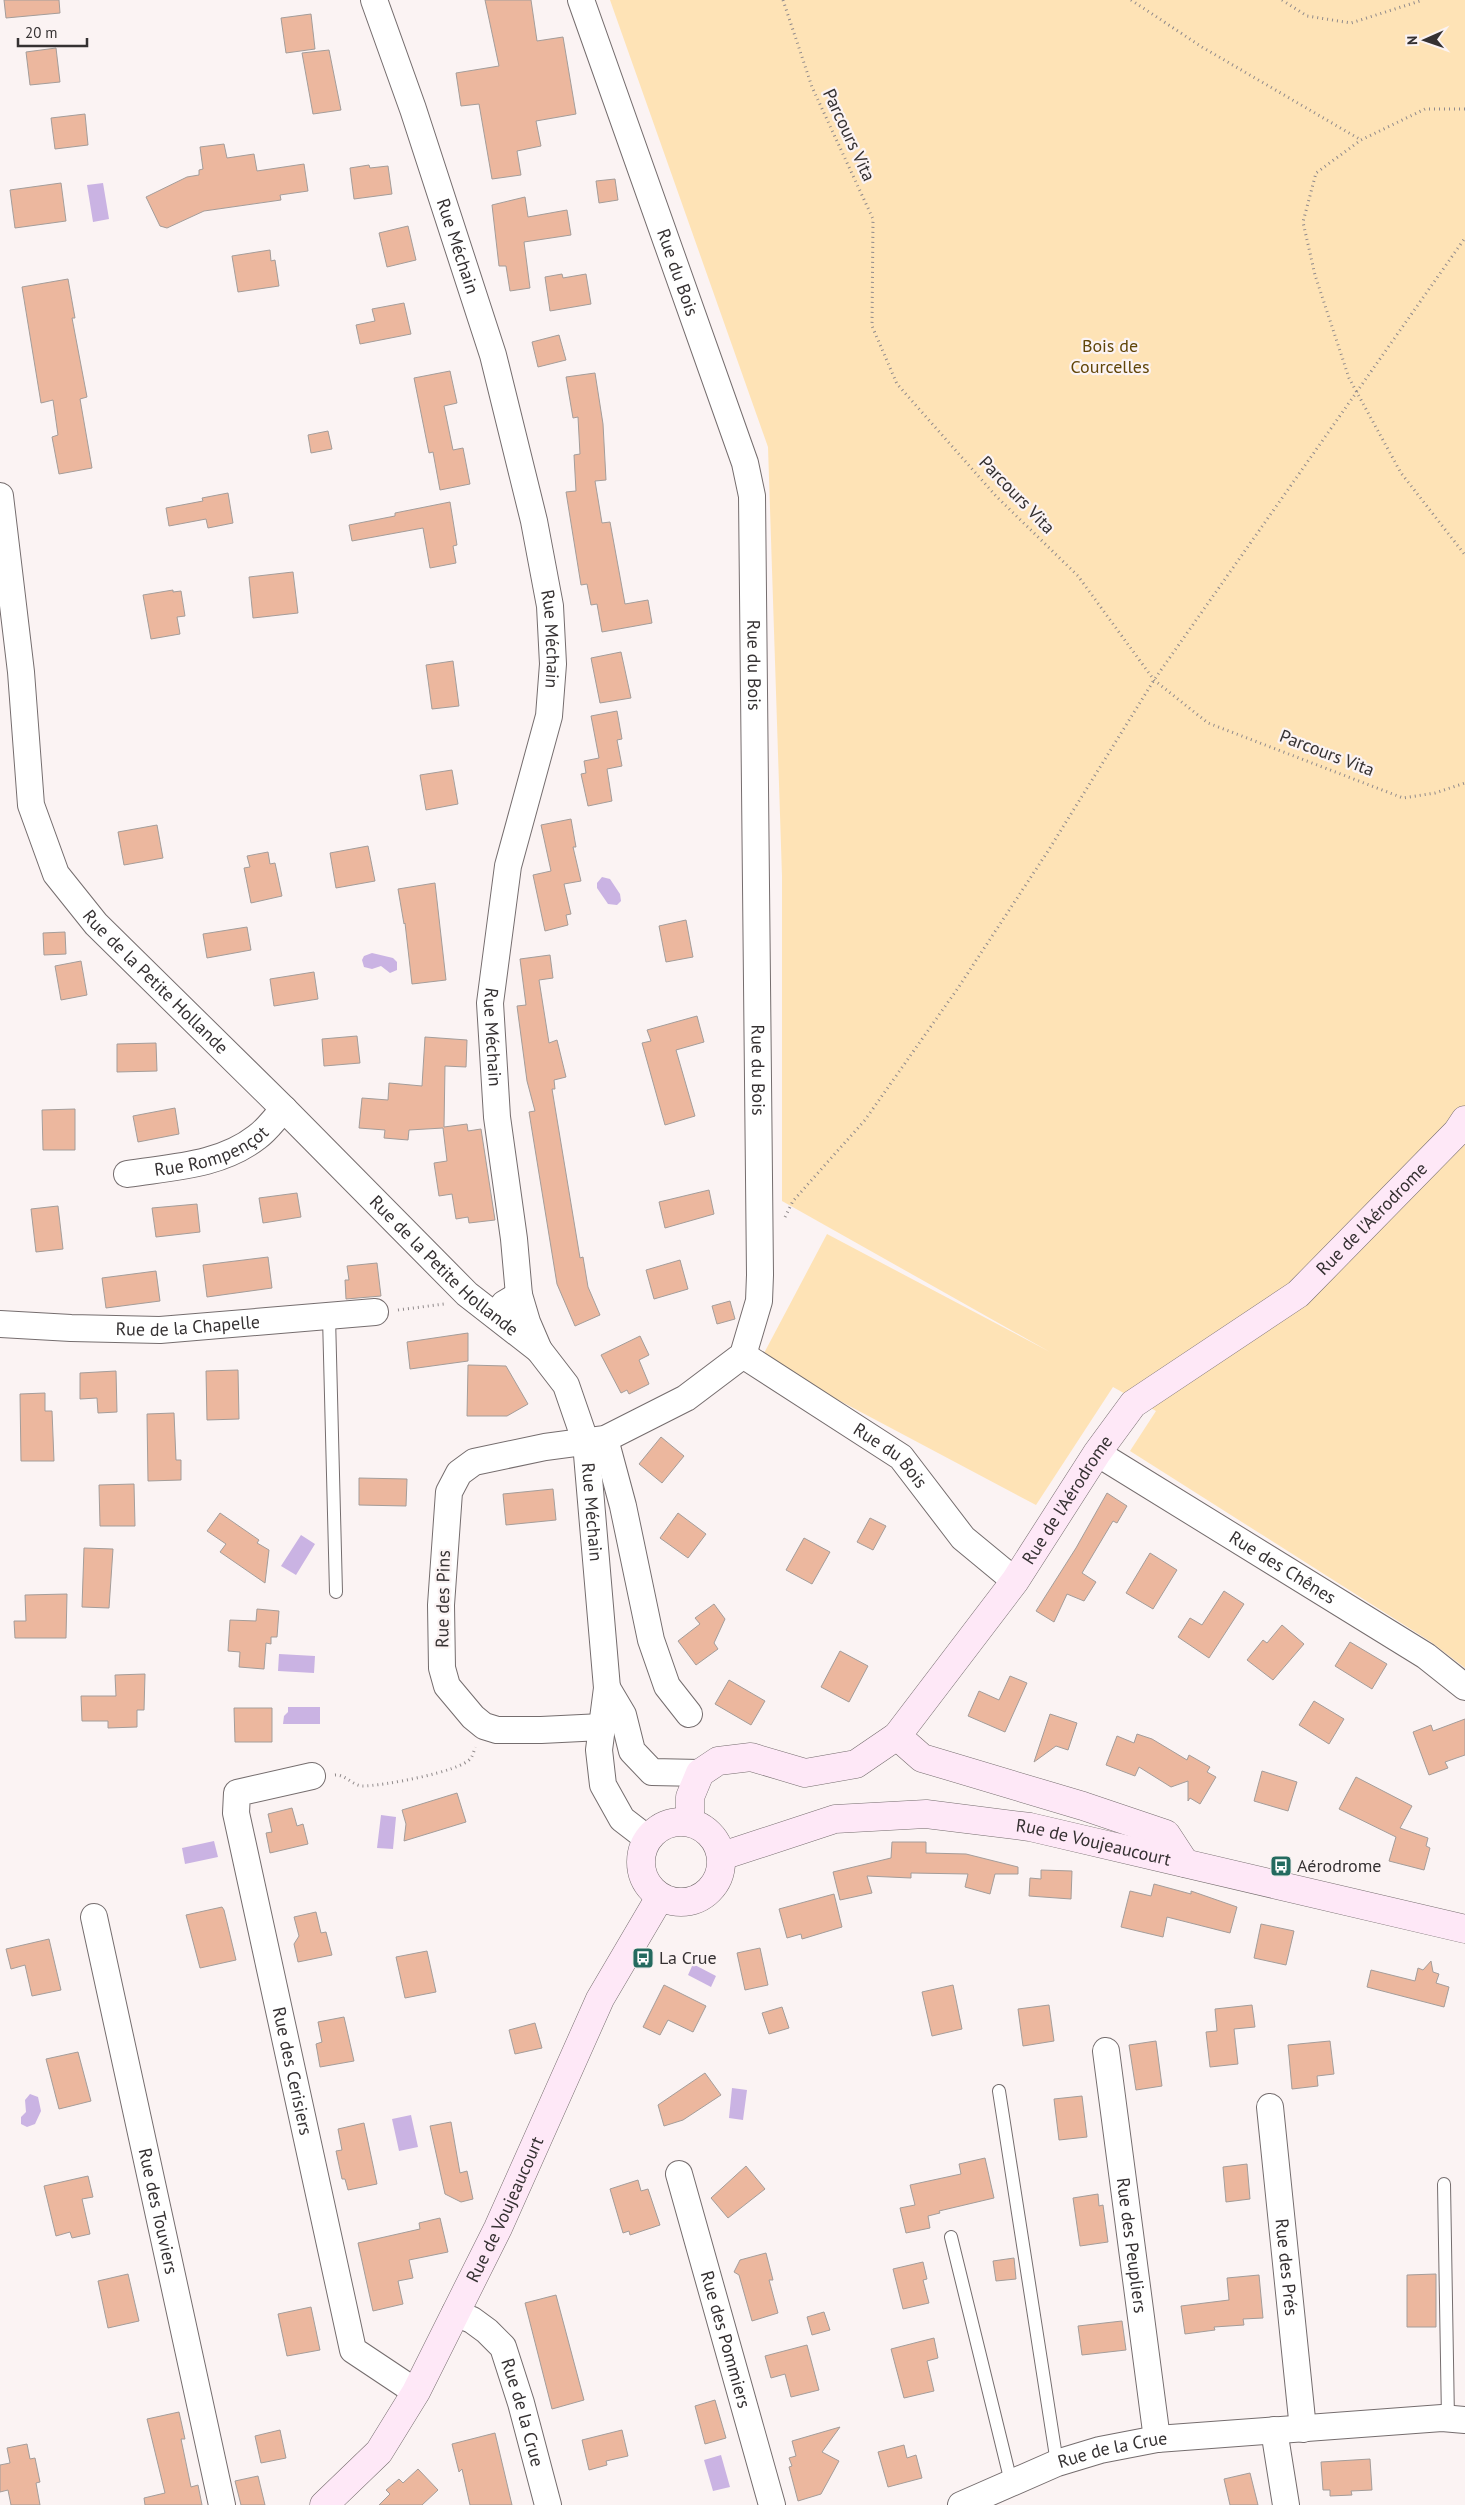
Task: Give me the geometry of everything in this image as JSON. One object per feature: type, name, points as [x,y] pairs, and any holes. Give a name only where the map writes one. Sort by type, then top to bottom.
[{"type":"main road","name":"Rue de l'Aérodrome","points":[[700,1773],[718,1761],[751,1758],[805,1773],[856,1764],[897,1736],[1015,1581],[1097,1452],[1133,1404],[1298,1294],[1456,1132],[1465,1120]]},
{"type":"main road","points":[[897,1736],[922,1758],[1083,1806],[1166,1834],[1185,1863]]},
{"type":"main road","points":[[690,1822],[690,1797],[700,1773]]},
{"type":"main road","name":"Rue de Voujeaucourt","points":[[722,1856],[835,1819],[926,1814],[1030,1827],[1465,1929]]},
{"type":"main road","points":[[674,1822],[690,1822],[711,1834],[722,1856],[719,1879],[704,1896],[682,1903],[660,1897],[646,1881],[641,1860],[648,1839],[659,1828],[674,1822]]},
{"type":"main road","name":"Rue de Voujeaucourt","points":[[324,2505],[379,2452],[416,2392],[498,2228],[600,1999],[660,1897]]},
{"type":"street","name":"Rue Méchain","points":[[374,0],[413,109],[493,355],[534,521],[550,606],[553,664],[549,716],[508,866],[490,1003],[497,1117],[514,1239],[519,1295],[527,1322],[539,1350],[566,1385],[596,1441],[623,1506],[650,1640],[666,1686],[689,1714]]},
{"type":"street","name":"Rue du Bois","points":[[581,0],[745,463],[752,496],[760,1275],[759,1301],[743,1355],[901,1457],[963,1538],[1015,1581]]},
{"type":"street","name":"Rue de la Petite Hollande","points":[[0,496],[10,671],[32,805],[56,874],[96,924],[284,1109],[467,1294],[539,1350]]},
{"type":"street","name":"Rue Rompençot","points":[[128,1174],[218,1158],[258,1137],[284,1109]]},
{"type":"street","points":[[492,1314],[519,1295]]},
{"type":"street","name":"Rue de la Chapelle","points":[[0,1324],[160,1330],[375,1312]]},
{"type":"street","points":[[596,1441],[686,1398],[743,1355]]},
{"type":"street","name":"Rue Méchain","points":[[596,1441],[607,1688],[599,1750],[603,1785],[622,1818],[648,1839]]},
{"type":"street","name":"Rue des Pins","points":[[484,1726],[462,1706],[447,1686],[442,1668],[441,1605],[449,1492],[460,1473],[474,1462],[545,1447],[596,1441]]},
{"type":"street","name":"Rue des Chênes","points":[[1097,1452],[1426,1656],[1465,1687]]},
{"type":"street","name":"Rue Méchain","points":[[607,1688],[623,1715],[632,1751],[652,1772],[700,1773]]},
{"type":"street","points":[[484,1726],[512,1730],[602,1726]]},
{"type":"street","name":"Rue des Cerisiers","points":[[312,1776],[237,1793],[236,1813],[353,2350],[416,2392]]},
{"type":"street","name":"Rue des Touviers","points":[[94,1917],[222,2505]]},
{"type":"street","name":"Rue des Peupliers","points":[[1106,2051],[1157,2439]]},
{"type":"street","name":"Rue des Prés","points":[[1270,2107],[1302,2429]]},
{"type":"street","name":"Rue des Pommiers","points":[[679,2174],[772,2505]]},
{"type":"street","name":"Rue de la Crue","points":[[455,2313],[472,2320],[487,2331],[503,2347],[521,2403],[548,2505]]},
{"type":"street","name":"Rue de la Crue","points":[[961,2505],[1057,2463],[1100,2450],[1157,2439],[1457,2419]]},
{"type":"street","points":[[1274,2430],[1286,2505]]},
{"type":"lane","points":[[329,1317],[336,1592]]},
{"type":"lane","points":[[998,2092],[1057,2463]]},
{"type":"lane","points":[[1444,2184],[1457,2419]]},
{"type":"lane","points":[[951,2237],[1011,2482]]},
{"type":"path","name":"Parcours Vita","points":[[783,0],[812,88],[872,219],[872,326],[897,384],[996,496],[1078,576],[1154,680],[1208,723],[1403,798],[1435,793],[1465,783]]},
{"type":"path","points":[[1131,0],[1202,47],[1361,140]]},
{"type":"path","points":[[1282,0],[1308,16],[1351,24],[1424,0]]},
{"type":"path","points":[[1465,110],[1425,109],[1361,140],[1316,173],[1303,222],[1315,275],[1349,378],[1401,473],[1465,555]]},
{"type":"path","points":[[782,1226],[792,1201],[865,1120],[958,988],[1048,851],[1154,680],[1465,238]]},
{"type":"path","points":[[375,1312],[451,1303],[458,1301],[467,1294]]},
{"type":"path","points":[[312,1776],[339,1775],[361,1786],[433,1775],[461,1766],[471,1759],[484,1726]]},
{"type":"green space","name":"Bois de Courcelles","points":[[610,0],[1465,0],[1465,1668],[1431,1642],[1130,1451],[1156,1411],[1113,1387],[1036,1505],[761,1359],[827,1234],[1050,1352],[782,1201],[782,876],[768,447]]},
{"type":"shaded area","points":[[103,183],[109,219],[93,222],[87,185]]},
{"type":"shaded area","points":[[602,877],[610,879],[620,894],[621,901],[617,905],[608,904],[597,888],[597,883]]},
{"type":"shaded area","points":[[372,953],[393,958],[397,962],[397,970],[390,973],[381,966],[372,969],[364,967],[362,960],[364,956]]},
{"type":"shaded area","points":[[301,1535],[315,1544],[296,1575],[281,1566]]},
{"type":"shaded area","points":[[279,1654],[315,1656],[314,1673],[278,1671]]},
{"type":"shaded area","points":[[288,1707],[320,1707],[320,1724],[283,1724]]},
{"type":"shaded area","points":[[381,1815],[396,1817],[393,1849],[377,1848]]},
{"type":"shaded area","points":[[214,1841],[218,1857],[185,1864],[182,1848]]},
{"type":"shaded area","points":[[693,1964],[716,1976],[711,1987],[688,1975]]},
{"type":"shaded area","points":[[732,2088],[747,2090],[743,2120],[729,2118]]},
{"type":"shaded area","points":[[30,2094],[38,2097],[41,2111],[35,2124],[27,2127],[21,2124],[21,2117],[26,2112],[25,2100]]},
{"type":"shaded area","points":[[411,2115],[418,2147],[399,2151],[392,2119]]},
{"type":"shaded area","points":[[721,2455],[730,2487],[713,2491],[704,2460]]},
{"type":"building","points":[[4,0],[59,0],[60,13],[6,18]]},
{"type":"building","points":[[485,0],[531,0],[537,41],[563,37],[576,114],[536,121],[541,146],[517,151],[521,175],[492,179],[479,104],[461,106],[456,73],[499,66]]},
{"type":"building","points":[[311,14],[315,49],[286,53],[281,18]]},
{"type":"building","points":[[56,48],[60,82],[30,85],[26,52]]},
{"type":"building","points":[[329,50],[341,110],[313,114],[302,53]]},
{"type":"building","points":[[85,114],[88,145],[55,149],[51,118]]},
{"type":"building","points":[[224,144],[227,158],[254,154],[257,171],[304,164],[308,191],[280,195],[281,200],[204,211],[167,228],[160,226],[146,197],[187,177],[199,175],[199,170],[203,169],[200,147]]},
{"type":"building","points":[[369,165],[370,168],[388,166],[392,194],[354,199],[350,168]]},
{"type":"building","points":[[615,179],[618,200],[599,203],[596,181]]},
{"type":"building","points":[[61,183],[66,221],[15,228],[10,190]]},
{"type":"building","points":[[525,197],[528,217],[567,210],[571,235],[524,242],[530,288],[510,291],[506,266],[499,266],[492,205]]},
{"type":"building","points":[[408,226],[416,260],[387,267],[379,233]]},
{"type":"building","points":[[270,250],[271,261],[275,260],[279,286],[238,292],[232,256]]},
{"type":"building","points":[[562,274],[563,278],[586,274],[591,304],[550,311],[545,277]]},
{"type":"building","points":[[68,279],[75,318],[72,318],[87,397],[80,399],[92,468],[59,474],[52,437],[58,435],[53,400],[41,403],[22,287]]},
{"type":"building","points":[[404,303],[411,334],[360,344],[356,325],[375,321],[372,309]]},
{"type":"building","points":[[559,335],[566,360],[538,367],[532,342]]},
{"type":"building","points":[[450,371],[457,403],[444,406],[453,450],[463,448],[470,484],[440,490],[433,452],[429,453],[414,378]]},
{"type":"building","points":[[595,373],[603,424],[606,480],[595,481],[602,523],[610,522],[625,604],[648,600],[652,623],[602,632],[597,604],[591,605],[587,584],[581,585],[566,492],[576,491],[574,455],[580,454],[578,417],[573,418],[566,377]]},
{"type":"building","points":[[328,431],[332,449],[311,453],[308,435]]},
{"type":"building","points":[[228,493],[233,523],[208,528],[206,519],[169,526],[166,508],[203,501],[202,498]]},
{"type":"building","points":[[450,502],[457,545],[453,546],[456,563],[430,568],[423,528],[352,541],[349,525]]},
{"type":"building","points":[[293,572],[298,613],[253,618],[249,577]]},
{"type":"building","points":[[173,590],[173,592],[181,591],[185,616],[177,617],[180,634],[151,639],[143,595]]},
{"type":"building","points":[[621,652],[631,698],[600,703],[591,658]]},
{"type":"building","points":[[453,661],[459,706],[432,709],[426,665]]},
{"type":"building","points":[[617,711],[622,739],[617,740],[622,766],[607,769],[612,801],[588,806],[581,774],[586,773],[584,761],[599,758],[591,716]]},
{"type":"building","points":[[452,770],[458,804],[426,810],[420,775]]},
{"type":"building","points":[[571,819],[576,847],[573,847],[581,881],[564,884],[571,914],[566,915],[568,925],[545,931],[533,875],[551,871],[541,825]]},
{"type":"building","points":[[157,825],[163,858],[124,865],[118,832]]},
{"type":"building","points":[[368,846],[375,881],[336,888],[330,853]]},
{"type":"building","points":[[268,852],[270,864],[275,863],[282,896],[251,903],[244,868],[250,867],[247,856]]},
{"type":"building","points":[[435,883],[446,980],[412,984],[405,923],[398,889]]},
{"type":"building","points":[[686,920],[693,957],[666,962],[659,926]]},
{"type":"building","points":[[247,927],[251,950],[207,958],[203,934]]},
{"type":"building","points":[[65,932],[66,954],[44,955],[43,933]]},
{"type":"building","points":[[550,955],[553,978],[539,980],[549,1043],[557,1040],[566,1077],[554,1080],[555,1089],[552,1089],[580,1258],[583,1257],[588,1287],[600,1315],[575,1326],[557,1284],[529,1112],[535,1111],[527,1081],[517,1006],[526,1005],[520,959]]},
{"type":"building","points":[[81,961],[87,995],[61,1000],[55,966]]},
{"type":"building","points":[[314,972],[318,999],[274,1006],[270,979]]},
{"type":"building","points":[[697,1016],[704,1042],[676,1050],[695,1116],[665,1125],[642,1043],[651,1041],[647,1030]]},
{"type":"building","points":[[357,1036],[360,1063],[324,1066],[322,1039]]},
{"type":"building","points":[[425,1037],[467,1040],[466,1067],[445,1066],[444,1127],[467,1124],[468,1131],[481,1129],[495,1220],[469,1223],[468,1217],[456,1219],[452,1194],[439,1196],[434,1163],[447,1161],[443,1128],[409,1130],[408,1140],[384,1138],[385,1130],[359,1128],[362,1098],[388,1100],[389,1083],[422,1086]]},
{"type":"building","points":[[156,1043],[157,1071],[117,1072],[117,1044]]},
{"type":"building","points":[[175,1108],[179,1134],[138,1142],[133,1116]]},
{"type":"building","points":[[75,1109],[75,1150],[43,1150],[42,1110]]},
{"type":"building","points":[[709,1190],[714,1214],[665,1228],[659,1202]]},
{"type":"building","points":[[297,1193],[301,1217],[263,1223],[259,1198]]},
{"type":"building","points":[[197,1204],[200,1232],[156,1237],[152,1208]]},
{"type":"building","points":[[58,1206],[63,1249],[36,1252],[31,1209]]},
{"type":"building","points":[[268,1257],[272,1288],[207,1297],[203,1265]]},
{"type":"building","points":[[680,1260],[688,1289],[654,1299],[646,1270]]},
{"type":"building","points":[[377,1263],[381,1296],[346,1299],[345,1280],[349,1280],[347,1266]]},
{"type":"building","points":[[156,1271],[160,1301],[106,1308],[102,1278]]},
{"type":"building","points":[[730,1301],[735,1319],[717,1324],[712,1306]]},
{"type":"building","points":[[468,1333],[468,1361],[410,1369],[407,1342]]},
{"type":"building","points":[[640,1336],[649,1355],[639,1360],[649,1384],[629,1394],[627,1390],[621,1393],[601,1355]]},
{"type":"building","points":[[468,1365],[506,1366],[528,1404],[507,1416],[467,1416]]},
{"type":"building","points":[[238,1370],[239,1419],[207,1420],[206,1371]]},
{"type":"building","points":[[116,1371],[117,1412],[98,1413],[97,1398],[80,1399],[80,1373]]},
{"type":"building","points":[[45,1393],[45,1411],[52,1411],[54,1461],[21,1461],[20,1394]]},
{"type":"building","points":[[174,1413],[176,1460],[181,1460],[181,1480],[148,1481],[147,1414]]},
{"type":"building","points":[[661,1437],[684,1456],[662,1483],[639,1464]]},
{"type":"building","points":[[359,1478],[407,1479],[406,1506],[359,1505]]},
{"type":"building","points":[[134,1484],[135,1526],[100,1526],[99,1485]]},
{"type":"building","points":[[553,1489],[556,1520],[506,1525],[503,1494]]},
{"type":"building","points":[[1107,1493],[1127,1506],[1117,1523],[1113,1521],[1082,1573],[1096,1582],[1084,1601],[1067,1594],[1054,1622],[1036,1611],[1076,1548]]},
{"type":"building","points":[[220,1513],[259,1540],[257,1543],[269,1550],[265,1583],[220,1552],[226,1544],[207,1531]]},
{"type":"building","points":[[678,1513],[706,1534],[688,1558],[660,1538]]},
{"type":"building","points":[[870,1518],[886,1526],[873,1550],[857,1542]]},
{"type":"building","points":[[804,1538],[830,1552],[812,1584],[786,1570]]},
{"type":"building","points":[[84,1548],[113,1549],[109,1608],[82,1607]]},
{"type":"building","points":[[1150,1553],[1177,1570],[1153,1609],[1126,1593]]},
{"type":"building","points":[[1224,1591],[1244,1604],[1209,1658],[1178,1637],[1190,1618],[1202,1625]]},
{"type":"building","points":[[67,1594],[66,1638],[15,1638],[14,1621],[26,1621],[25,1595]]},
{"type":"building","points":[[714,1604],[725,1619],[714,1643],[718,1649],[696,1665],[678,1641],[700,1624],[695,1618]]},
{"type":"building","points":[[257,1609],[279,1611],[277,1637],[271,1637],[271,1644],[266,1643],[264,1669],[239,1667],[240,1652],[228,1651],[230,1620],[256,1621]]},
{"type":"building","points":[[1282,1625],[1304,1644],[1273,1680],[1247,1660],[1263,1640],[1267,1643]]},
{"type":"building","points":[[1350,1642],[1387,1664],[1372,1689],[1335,1666]]},
{"type":"building","points":[[840,1651],[868,1666],[849,1702],[821,1687]]},
{"type":"building","points":[[145,1674],[144,1710],[137,1710],[137,1727],[108,1728],[108,1721],[82,1721],[81,1696],[116,1696],[115,1675]]},
{"type":"building","points":[[1010,1676],[1027,1683],[1005,1732],[968,1716],[979,1691],[999,1700]]},
{"type":"building","points":[[729,1680],[765,1701],[751,1725],[715,1704]]},
{"type":"building","points":[[1314,1701],[1344,1719],[1329,1744],[1299,1725]]},
{"type":"building","points":[[234,1708],[272,1708],[272,1742],[235,1742]]},
{"type":"building","points":[[1050,1714],[1077,1723],[1068,1750],[1056,1746],[1034,1762]]},
{"type":"building","points":[[1465,1719],[1465,1755],[1445,1762],[1448,1768],[1429,1775],[1413,1732],[1431,1725],[1433,1731]]},
{"type":"building","points":[[1137,1734],[1152,1739],[1187,1760],[1189,1755],[1210,1767],[1207,1772],[1216,1777],[1200,1804],[1190,1798],[1188,1801],[1188,1781],[1171,1787],[1139,1767],[1135,1776],[1106,1765],[1117,1736],[1134,1743]]},
{"type":"building","points":[[1262,1771],[1297,1782],[1288,1811],[1254,1801]]},
{"type":"building","points":[[1356,1777],[1412,1806],[1400,1828],[1428,1838],[1426,1846],[1430,1848],[1424,1870],[1389,1861],[1396,1837],[1339,1809]]},
{"type":"building","points":[[457,1793],[466,1822],[404,1841],[406,1824],[402,1810]]},
{"type":"building","points":[[292,1808],[297,1826],[303,1824],[308,1844],[270,1853],[266,1833],[272,1832],[268,1814]]},
{"type":"building","points":[[892,1842],[926,1842],[926,1853],[966,1854],[1018,1867],[1018,1874],[995,1874],[990,1894],[965,1887],[968,1874],[911,1873],[911,1878],[867,1876],[872,1893],[840,1900],[833,1872],[891,1858]]},
{"type":"building","points":[[1041,1870],[1072,1871],[1071,1899],[1029,1896],[1030,1878],[1041,1879]]},
{"type":"building","points":[[1154,1884],[1191,1894],[1191,1891],[1237,1907],[1230,1933],[1167,1917],[1163,1937],[1121,1927],[1130,1891],[1151,1896]]},
{"type":"building","points":[[834,1894],[842,1927],[802,1939],[801,1934],[787,1938],[779,1909]]},
{"type":"building","points":[[222,1907],[236,1960],[200,1968],[186,1915]]},
{"type":"building","points":[[316,1912],[321,1933],[326,1932],[332,1955],[298,1962],[294,1944],[299,1936],[294,1917]]},
{"type":"building","points":[[1261,1924],[1294,1931],[1286,1965],[1254,1958]]},
{"type":"building","points":[[49,1939],[61,1990],[32,1996],[25,1965],[11,1969],[6,1949]]},
{"type":"building","points":[[760,1948],[768,1985],[745,1990],[737,1953]]},
{"type":"building","points":[[427,1951],[436,1992],[405,1998],[396,1957]]},
{"type":"building","points":[[1431,1961],[1433,1972],[1439,1974],[1436,1983],[1449,1987],[1444,2007],[1367,1987],[1371,1970],[1415,1981],[1418,1968],[1423,1970]]},
{"type":"building","points":[[664,1985],[706,2006],[693,2032],[668,2020],[660,2035],[643,2027]]},
{"type":"building","points":[[953,1985],[962,2029],[932,2036],[922,1992]]},
{"type":"building","points":[[1049,2005],[1054,2041],[1023,2046],[1018,2009]]},
{"type":"building","points":[[1252,2005],[1255,2027],[1234,2029],[1238,2064],[1210,2067],[1206,2032],[1217,2031],[1215,2009]]},
{"type":"building","points":[[782,2007],[789,2028],[769,2034],[762,2013]]},
{"type":"building","points":[[344,2017],[354,2061],[320,2067],[316,2044],[322,2042],[318,2022]]},
{"type":"building","points":[[535,2023],[542,2048],[515,2054],[509,2030]]},
{"type":"building","points":[[1156,2041],[1162,2086],[1136,2090],[1129,2045]]},
{"type":"building","points":[[1330,2041],[1334,2074],[1317,2076],[1318,2086],[1292,2089],[1288,2045]]},
{"type":"building","points":[[78,2052],[91,2101],[59,2109],[46,2059]]},
{"type":"building","points":[[705,2073],[721,2095],[683,2120],[664,2126],[658,2105]]},
{"type":"building","points":[[1082,2096],[1087,2137],[1059,2140],[1054,2099]]},
{"type":"building","points":[[451,2122],[460,2173],[467,2171],[473,2199],[461,2202],[445,2194],[430,2126]]},
{"type":"building","points":[[364,2123],[377,2184],[348,2190],[345,2179],[342,2179],[336,2151],[342,2150],[338,2129]]},
{"type":"building","points":[[985,2158],[994,2198],[939,2211],[940,2213],[928,2216],[930,2228],[906,2233],[900,2208],[915,2205],[910,2185],[961,2174],[959,2164]]},
{"type":"building","points":[[1247,2164],[1250,2199],[1226,2202],[1223,2167]]},
{"type":"building","points":[[746,2166],[765,2189],[728,2218],[711,2198]]},
{"type":"building","points":[[88,2176],[93,2197],[82,2199],[90,2234],[72,2238],[70,2232],[56,2236],[44,2186]]},
{"type":"building","points":[[638,2180],[641,2191],[648,2189],[660,2225],[630,2235],[629,2231],[623,2233],[610,2189]]},
{"type":"building","points":[[1098,2194],[1099,2206],[1103,2205],[1108,2242],[1080,2246],[1073,2198]]},
{"type":"building","points":[[440,2218],[448,2252],[409,2260],[413,2278],[398,2281],[403,2304],[373,2311],[358,2243],[420,2229],[419,2223]]},
{"type":"building","points":[[766,2253],[773,2280],[769,2280],[778,2313],[752,2321],[739,2275],[734,2272],[740,2260]]},
{"type":"building","points":[[1014,2258],[1016,2279],[996,2281],[993,2261]]},
{"type":"building","points":[[923,2262],[927,2279],[923,2280],[929,2303],[903,2309],[893,2269]]},
{"type":"building","points":[[128,2274],[139,2321],[108,2328],[98,2281]]},
{"type":"building","points":[[1436,2274],[1436,2327],[1407,2327],[1407,2275]]},
{"type":"building","points":[[1259,2275],[1263,2318],[1243,2319],[1244,2325],[1214,2327],[1215,2330],[1185,2334],[1181,2306],[1229,2300],[1227,2278]]},
{"type":"building","points":[[556,2295],[584,2400],[552,2409],[525,2303]]},
{"type":"building","points":[[311,2307],[320,2350],[287,2356],[278,2314]]},
{"type":"building","points":[[824,2312],[830,2330],[812,2335],[807,2317]]},
{"type":"building","points":[[1122,2321],[1126,2350],[1082,2355],[1078,2326]]},
{"type":"building","points":[[934,2338],[938,2358],[927,2361],[934,2391],[904,2398],[891,2349]]},
{"type":"building","points":[[807,2345],[819,2390],[791,2397],[785,2374],[771,2378],[765,2356]]},
{"type":"building","points":[[715,2400],[726,2438],[705,2444],[695,2406]]},
{"type":"building","points":[[179,2412],[185,2439],[181,2439],[191,2487],[198,2485],[202,2505],[145,2505],[144,2498],[165,2493],[147,2419]]},
{"type":"building","points":[[840,2427],[822,2452],[839,2461],[821,2494],[798,2501],[789,2467],[792,2466],[789,2458],[796,2456],[792,2441]]},
{"type":"building","points":[[280,2430],[286,2458],[261,2463],[255,2436]]},
{"type":"building","points":[[622,2430],[628,2456],[606,2461],[607,2465],[589,2470],[582,2440]]},
{"type":"building","points":[[495,2433],[512,2505],[470,2505],[462,2469],[459,2472],[452,2444]]},
{"type":"building","points":[[27,2444],[30,2459],[35,2458],[40,2482],[36,2483],[40,2505],[11,2505],[8,2490],[0,2492],[0,2465],[10,2463],[7,2448]]},
{"type":"building","points":[[904,2445],[907,2458],[916,2455],[922,2478],[888,2487],[878,2452]]},
{"type":"building","points":[[1370,2459],[1372,2490],[1351,2491],[1352,2495],[1330,2496],[1330,2490],[1323,2490],[1321,2462]]},
{"type":"building","points":[[418,2469],[438,2490],[422,2505],[379,2505],[390,2494],[386,2490],[399,2479],[403,2483]]},
{"type":"building","points":[[1250,2473],[1258,2505],[1230,2505],[1224,2479]]},
{"type":"building","points":[[258,2476],[265,2505],[241,2505],[235,2481]]},
{"type":"place","name":"Aérodrome","points":[[1281,1866]]},
{"type":"place","name":"La Crue","points":[[643,1958]]}]
